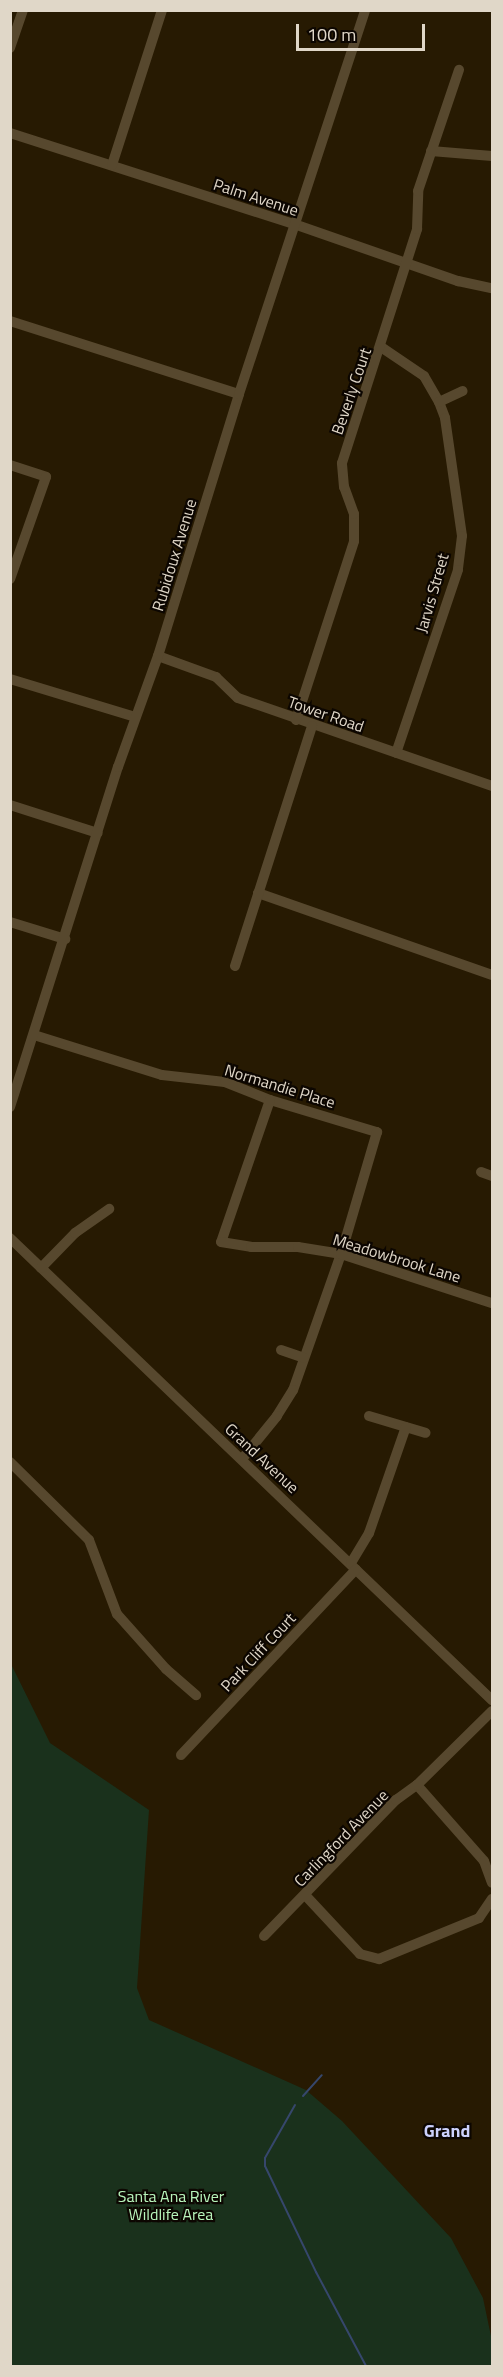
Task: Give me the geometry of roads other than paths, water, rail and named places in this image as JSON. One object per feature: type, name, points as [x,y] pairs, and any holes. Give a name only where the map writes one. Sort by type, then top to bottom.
[{"type":"street","points":[[10,48],[23,10]]},
{"type":"street","points":[[112,165],[162,10]]},
{"type":"street","name":"Rubidoux Avenue","points":[[10,1107],[135,717],[158,656],[239,394],[365,10]]},
{"type":"street","name":"Beverly Court","points":[[296,720],[354,541],[354,514],[344,487],[342,463],[407,263],[417,229],[418,191],[459,70]]},
{"type":"street","name":"Palm Avenue","points":[[10,134],[294,224],[458,281],[492,288]]},
{"type":"street","points":[[431,151],[492,156]]},
{"type":"street","points":[[10,321],[239,394]]},
{"type":"street","name":"Jarvis Street","points":[[381,347],[424,376],[439,402],[445,418],[462,536],[458,570],[396,753]]},
{"type":"street","points":[[439,402],[463,391]]},
{"type":"street","points":[[10,465],[46,477],[10,579]]},
{"type":"street","name":"Tower Road","points":[[158,656],[216,677],[238,698],[312,726],[492,786]]},
{"type":"street","points":[[10,679],[135,717]]},
{"type":"street","points":[[235,966],[312,726]]},
{"type":"street","points":[[10,805],[98,833]]},
{"type":"street","points":[[258,893],[492,975]]},
{"type":"street","points":[[10,921],[64,939]]},
{"type":"street","name":"Normandie Place","points":[[34,1035],[162,1075],[225,1082],[270,1100],[377,1132],[341,1254]]},
{"type":"street","name":"Meadowbrook Lane","points":[[270,1100],[221,1242],[251,1247],[298,1247],[341,1254],[492,1303]]},
{"type":"street","points":[[481,1172],[492,1176]]},
{"type":"street","points":[[41,1268],[75,1233],[109,1209]]},
{"type":"street","name":"Grand Avenue","points":[[10,1238],[492,1700]]},
{"type":"street","points":[[242,1459],[282,1407],[292,1390],[341,1254]]},
{"type":"street","points":[[281,1350],[304,1358]]},
{"type":"street","points":[[369,1416],[426,1433]]},
{"type":"street","name":"Park Cliff Court","points":[[181,1755],[354,1566],[369,1533],[405,1427]]},
{"type":"street","points":[[10,1462],[89,1540],[117,1614],[166,1669],[196,1695]]},
{"type":"street","name":"Carlingford Avenue","points":[[264,1936],[306,1896],[396,1800],[417,1785],[492,1711]]},
{"type":"street","points":[[417,1785],[484,1861],[492,1883]]},
{"type":"street","points":[[306,1896],[360,1954],[379,1959],[479,1918],[492,1899]]},
{"type":"waterway","points":[[303,2096],[322,2075]]},
{"type":"waterway","points":[[295,2105],[265,2158],[265,2166],[316,2272],[366,2366]]},
{"type":"district","name":"Grand","points":[[447,2131]]},
{"type":"park label","name":"Santa Ana River Wildlife Area","points":[[171,2205]]}]
